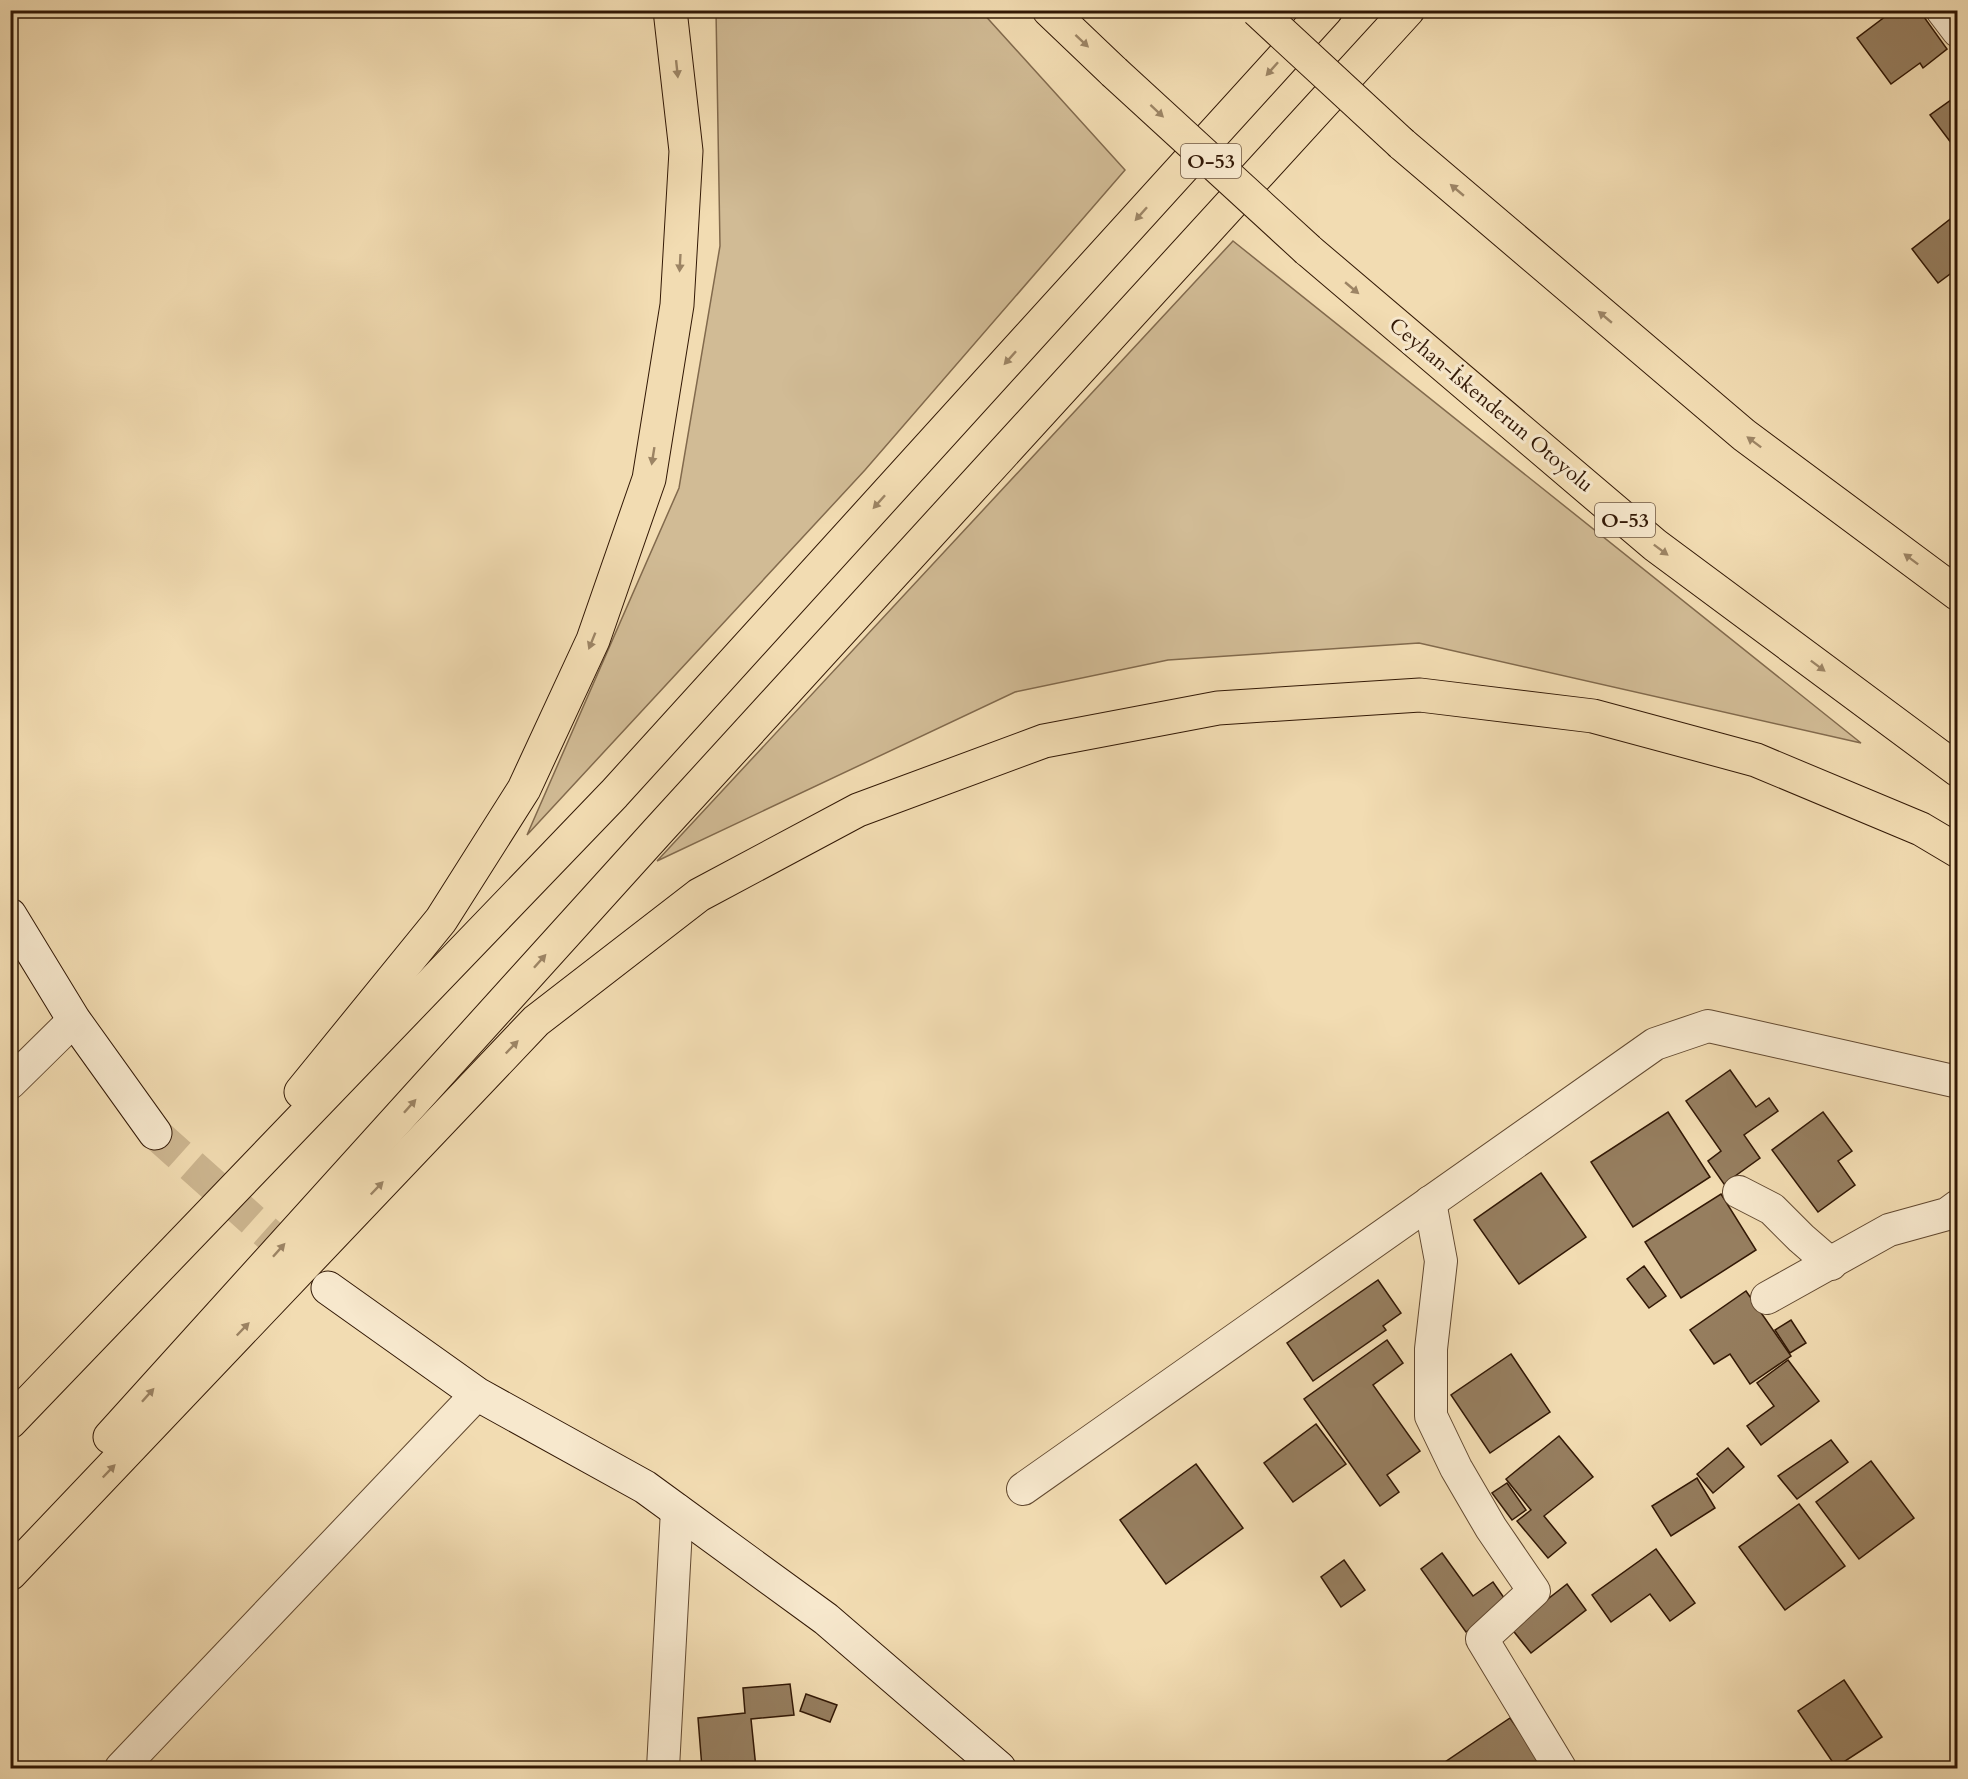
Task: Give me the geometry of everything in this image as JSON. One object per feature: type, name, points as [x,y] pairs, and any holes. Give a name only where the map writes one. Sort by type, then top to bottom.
[{"type":"highway","points":[[10,1409],[246,1160],[441,920],[524,789],[593,640],[649,479],[677,305],[686,151],[670,10]]},
{"type":"highway","name":"Ceyhan-İskenderun Otoyolu","points":[[1049,10],[1308,250],[1655,545],[1958,770]]},
{"type":"highway","points":[[1257,10],[1402,144],[1744,435],[1958,594]]},
{"type":"highway","points":[[10,1422],[614,795],[1326,10]]},
{"type":"highway","points":[[10,1548],[658,831],[1408,10]]},
{"type":"highway","points":[[10,1574],[536,1021],[699,895],[858,810],[1044,741],[1218,708],[1420,695],[1593,717],[1756,760],[1921,829],[1958,851]]},
{"type":"street","points":[[1942,10],[1958,31]]},
{"type":"street","points":[[10,915],[74,1020],[155,1133]]},
{"type":"street","points":[[10,1083],[74,1020]]},
{"type":"street","points":[[1023,1489],[1655,1044],[1708,1026],[1958,1082]]},
{"type":"street","points":[[1739,1192],[1772,1209],[1831,1264]]},
{"type":"street","points":[[1430,1202],[1441,1261],[1431,1349],[1431,1416],[1456,1468],[1491,1528],[1534,1590],[1482,1639],[1560,1768]]},
{"type":"street","points":[[1767,1298],[1889,1230],[1954,1215]]},
{"type":"street","points":[[328,1287],[477,1395],[645,1487],[826,1618],[999,1768]]},
{"type":"street","points":[[122,1768],[477,1395]]},
{"type":"street","points":[[663,1768],[677,1510]]},
{"type":"shaded area","points":[[716,11],[981,11],[1125,170],[865,470],[527,835],[679,488],[720,246]]},
{"type":"shaded area","points":[[1233,241],[1861,743],[1419,643],[1168,660],[1015,692],[657,861]]},
{"type":"building","points":[[1894,10],[1919,10],[1947,49],[1923,68],[1920,63],[1891,84],[1857,38]]},
{"type":"building","points":[[1958,95],[1958,152],[1930,115]]},
{"type":"building","points":[[1958,213],[1958,268],[1938,283],[1912,249]]},
{"type":"building","points":[[1730,1070],[1756,1107],[1769,1098],[1778,1111],[1744,1135],[1760,1158],[1724,1184],[1708,1161],[1721,1151],[1686,1101]]},
{"type":"building","points":[[1668,1112],[1710,1177],[1633,1227],[1591,1162]]},
{"type":"building","points":[[1823,1112],[1852,1151],[1838,1161],[1855,1185],[1818,1212],[1772,1150]]},
{"type":"building","points":[[1541,1173],[1586,1237],[1519,1284],[1474,1220]]},
{"type":"building","points":[[1721,1194],[1756,1250],[1681,1298],[1645,1242]]},
{"type":"building","points":[[1644,1266],[1666,1296],[1649,1308],[1627,1279]]},
{"type":"building","points":[[1378,1280],[1401,1313],[1383,1326],[1386,1330],[1313,1381],[1287,1343]]},
{"type":"building","points":[[1746,1291],[1791,1356],[1750,1384],[1730,1354],[1714,1364],[1690,1330]]},
{"type":"building","points":[[1791,1320],[1806,1343],[1790,1353],[1775,1330]]},
{"type":"building","points":[[1387,1340],[1403,1363],[1373,1385],[1420,1451],[1387,1475],[1399,1492],[1380,1506],[1304,1399]]},
{"type":"building","points":[[1511,1354],[1550,1412],[1490,1453],[1451,1395]]},
{"type":"building","points":[[1788,1360],[1819,1401],[1761,1445],[1747,1426],[1774,1406],[1757,1383]]},
{"type":"building","points":[[1316,1424],[1346,1464],[1293,1502],[1264,1463]]},
{"type":"building","points":[[1559,1436],[1593,1477],[1544,1516],[1566,1543],[1548,1558],[1517,1521],[1531,1510],[1506,1479]]},
{"type":"building","points":[[1831,1440],[1848,1462],[1797,1499],[1778,1476]]},
{"type":"building","points":[[1728,1448],[1744,1467],[1713,1493],[1697,1474]]},
{"type":"building","points":[[1871,1461],[1914,1518],[1859,1559],[1816,1502]]},
{"type":"building","points":[[1196,1464],[1243,1528],[1166,1584],[1120,1520]]},
{"type":"building","points":[[1697,1478],[1715,1508],[1671,1536],[1652,1506]]},
{"type":"building","points":[[1507,1483],[1526,1510],[1512,1520],[1492,1493]]},
{"type":"building","points":[[1799,1504],[1845,1566],[1785,1610],[1739,1547]]},
{"type":"building","points":[[1656,1549],[1695,1603],[1670,1621],[1650,1594],[1611,1622],[1592,1595]]},
{"type":"building","points":[[1442,1553],[1473,1596],[1493,1582],[1507,1602],[1466,1632],[1421,1569]]},
{"type":"building","points":[[1344,1560],[1365,1590],[1341,1607],[1321,1577]]},
{"type":"building","points":[[1567,1584],[1586,1610],[1531,1653],[1511,1628]]},
{"type":"building","points":[[1844,1680],[1882,1737],[1836,1767],[1798,1711]]},
{"type":"building","points":[[790,1684],[794,1715],[751,1719],[756,1768],[702,1768],[698,1718],[745,1713],[743,1688]]},
{"type":"building","points":[[806,1694],[837,1705],[830,1722],[800,1711]]},
{"type":"building","points":[[1510,1718],[1545,1768],[1449,1768],[1445,1762]]},
{"type":"tunnel","points":[[155,1133],[304,1266]]}]
